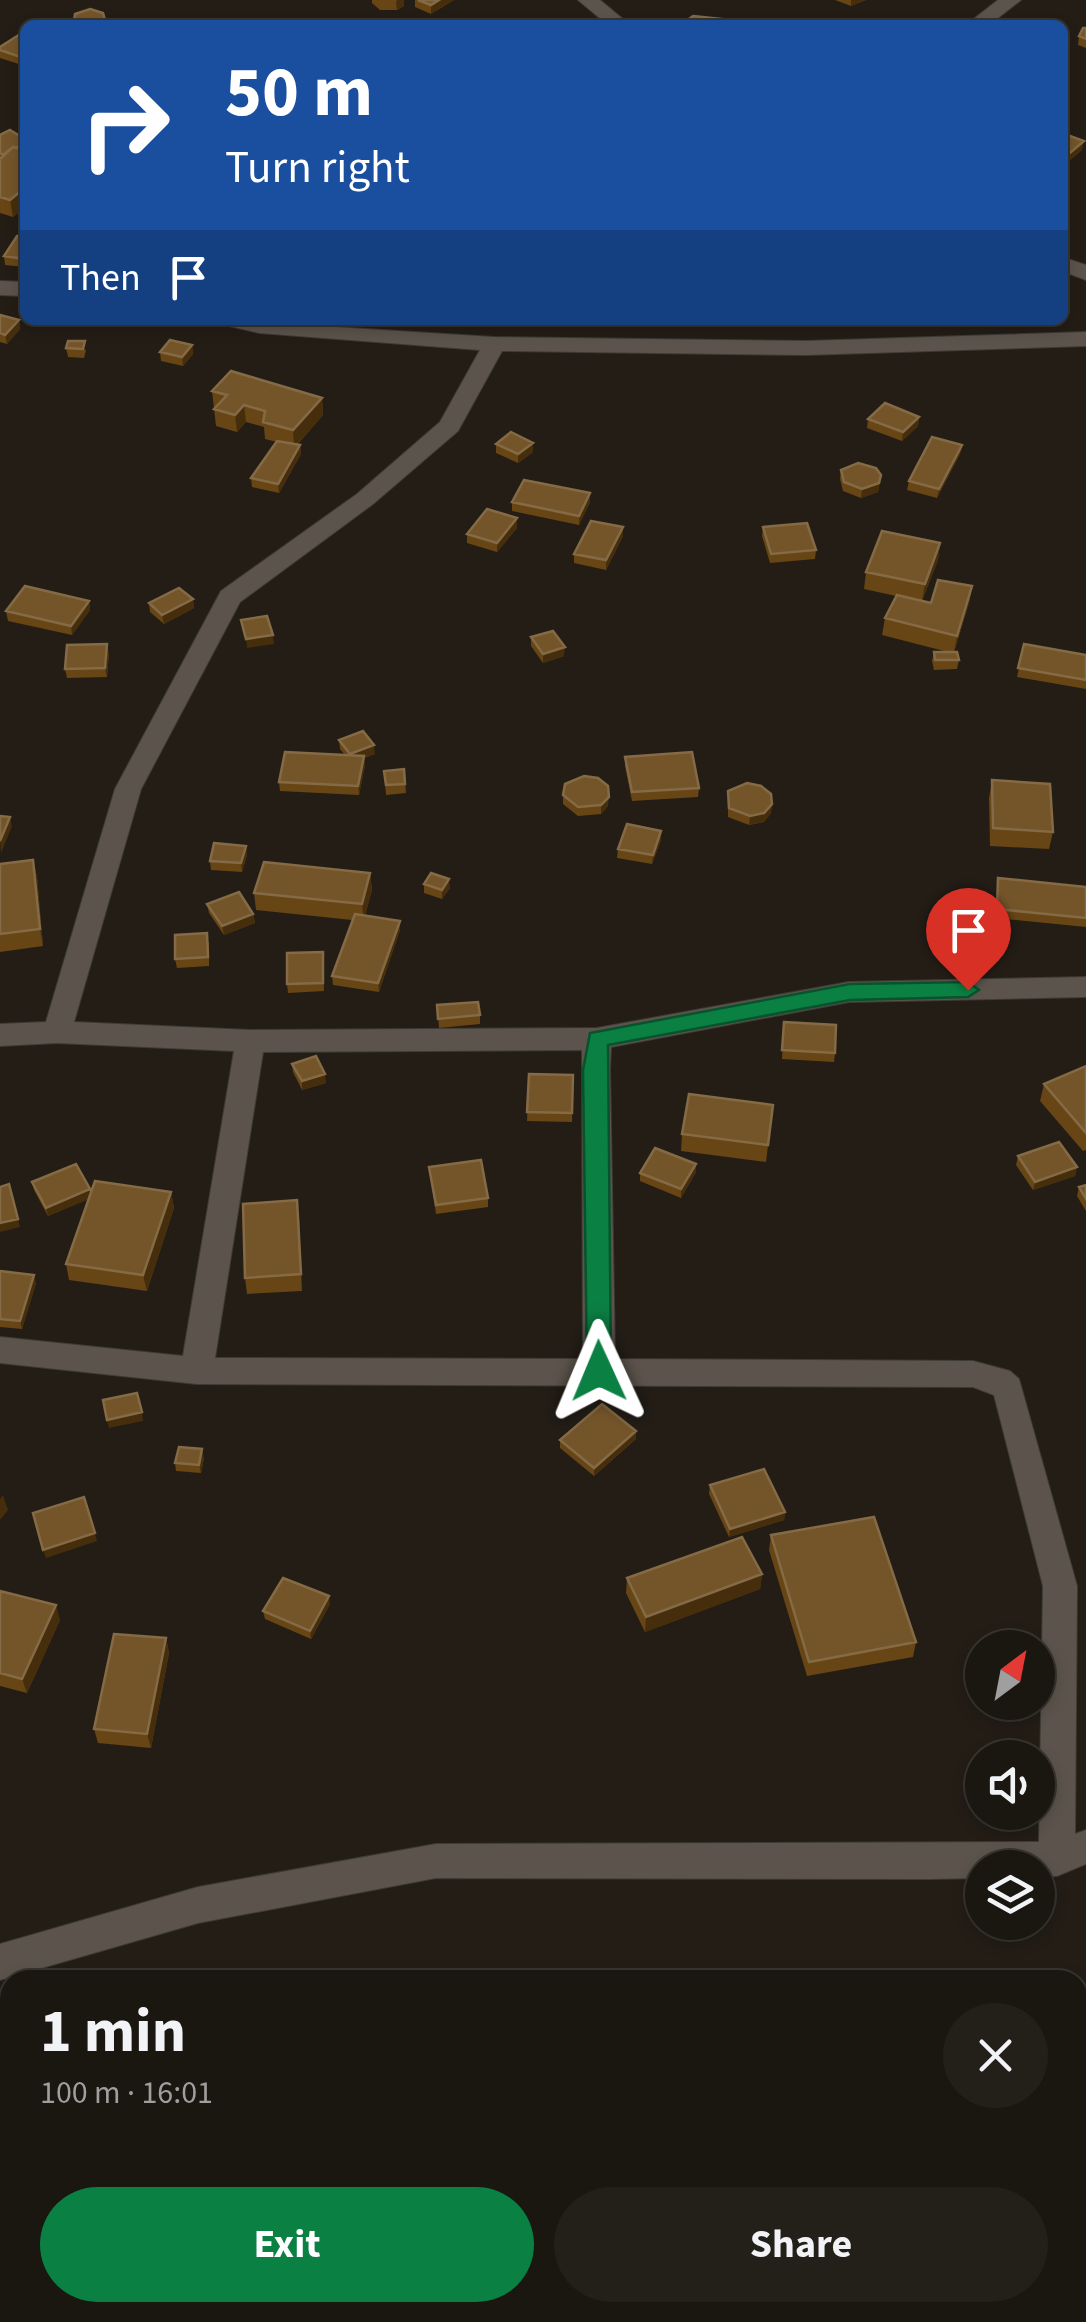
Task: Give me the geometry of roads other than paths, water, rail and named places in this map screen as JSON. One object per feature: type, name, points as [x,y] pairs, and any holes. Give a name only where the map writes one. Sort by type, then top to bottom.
[{"type":"street","points":[[588,0],[614,20]]},
{"type":"street","points":[[983,20],[1011,0]]},
{"type":"street","points":[[256,325],[494,344],[806,348],[1086,339]]},
{"type":"street","points":[[56,1032],[128,789],[230,597],[366,499],[450,426],[494,344]]},
{"type":"street","points":[[0,1035],[56,1032],[250,1040],[598,1039],[850,992],[1086,987]]},
{"type":"street","points":[[598,1039],[594,1070],[599,1371]]},
{"type":"street","points":[[197,1371],[250,1040]]},
{"type":"street","points":[[0,1350],[197,1371],[973,1374],[999,1380],[1008,1388],[1060,1586],[1072,1853],[436,1861],[198,1906],[0,1962]]}]
